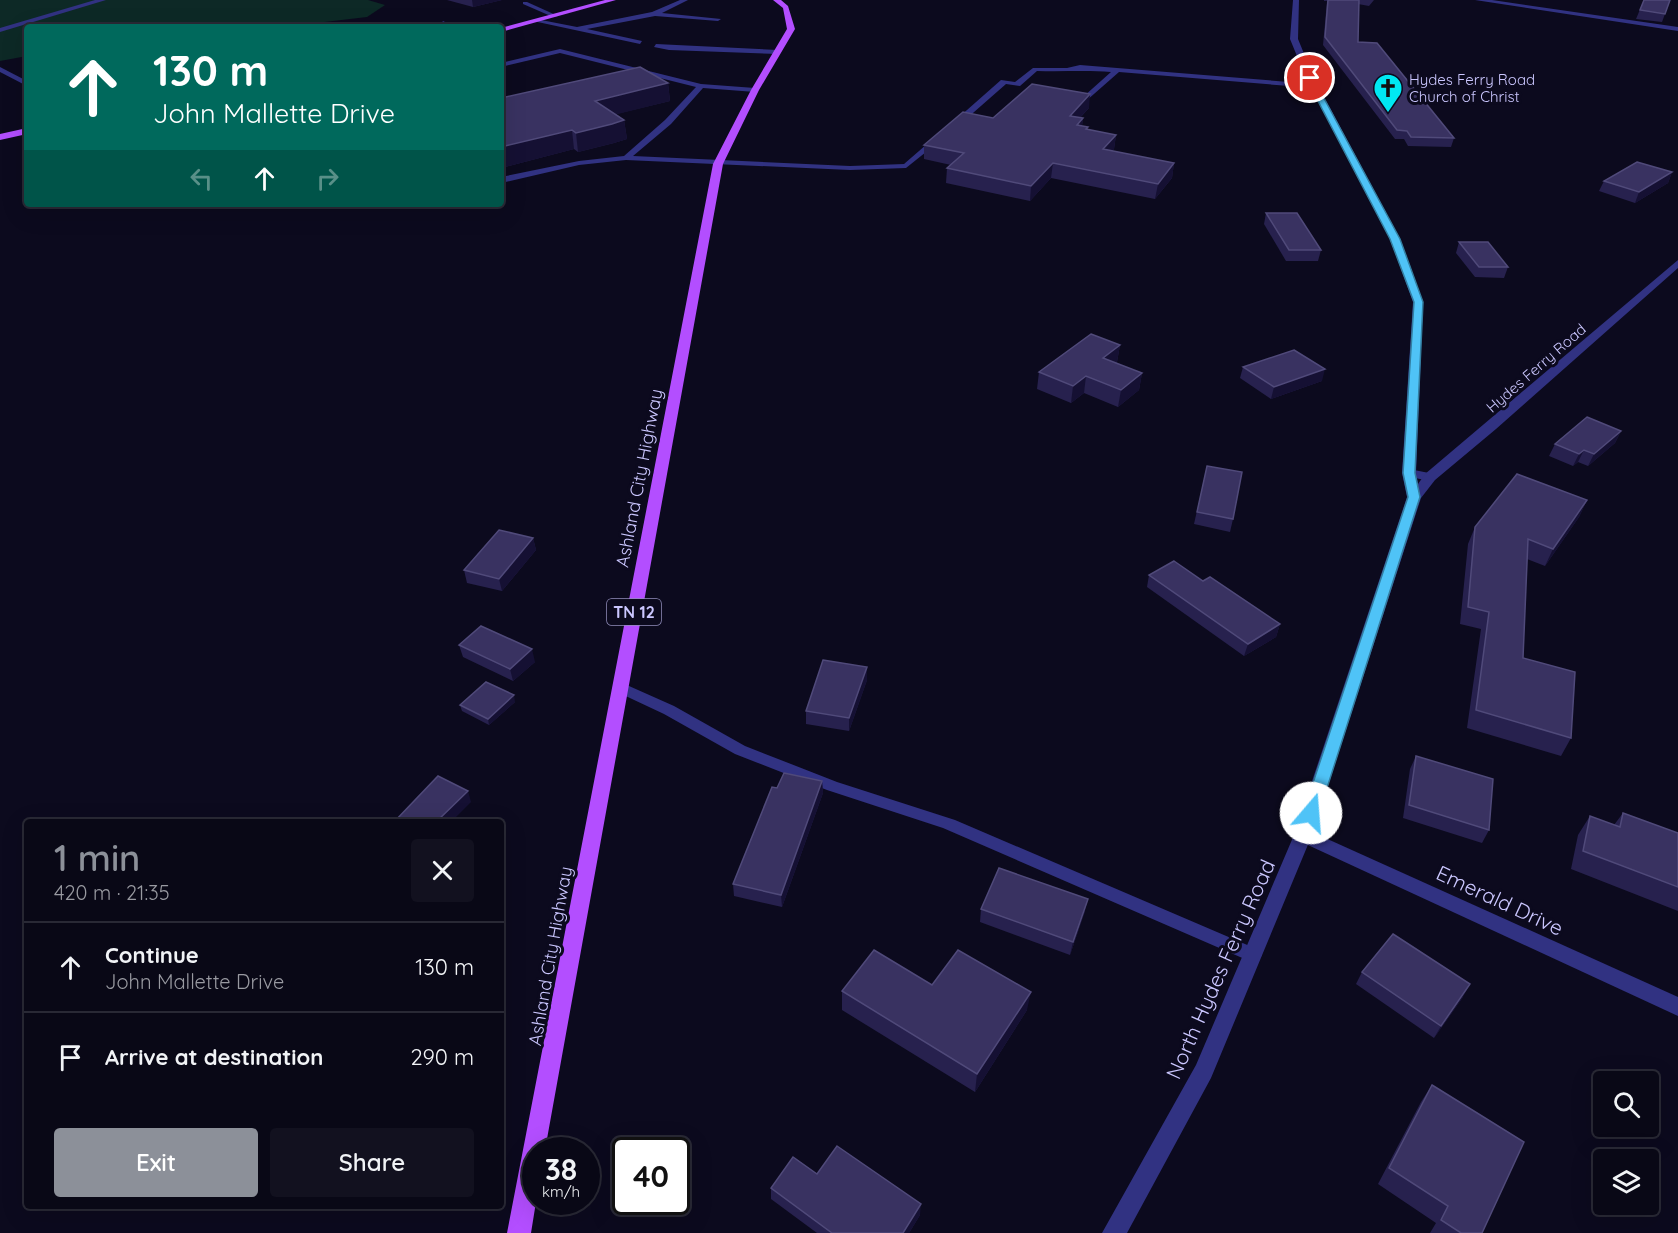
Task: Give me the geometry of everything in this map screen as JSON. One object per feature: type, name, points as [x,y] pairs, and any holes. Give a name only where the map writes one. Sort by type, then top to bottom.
[{"type":"main road","points":[[504,29],[607,0]]},
{"type":"main road","name":"Ashland City Highway","points":[[519,1233],[718,164],[755,90],[791,29],[783,2]]},
{"type":"main road","points":[[0,136],[24,132]]},
{"type":"street","points":[[0,30],[104,0]]},
{"type":"street","points":[[1478,0],[1678,29]]},
{"type":"street","name":"North Hydes Ferry Road","points":[[1114,1233],[1204,1071],[1303,835],[1414,497],[1409,473],[1419,302],[1395,239],[1314,86],[1294,39],[1293,1]]},
{"type":"street","points":[[0,69],[24,81]]},
{"type":"street","name":"Hydes Ferry Road","points":[[1414,497],[1431,477],[1678,263]]},
{"type":"street","name":"Emerald Drive","points":[[1303,835],[1678,1007]]},
{"type":"lane","points":[[578,29],[654,14],[685,0]]},
{"type":"lane","points":[[672,16],[697,1]]},
{"type":"lane","points":[[525,3],[555,16]]},
{"type":"lane","points":[[654,14],[718,19]]},
{"type":"lane","points":[[536,21],[640,42]]},
{"type":"lane","points":[[656,45],[669,48],[778,52]]},
{"type":"lane","points":[[504,63],[560,51],[701,86],[755,90]]},
{"type":"lane","points":[[504,179],[579,163],[627,158],[718,164],[850,168],[906,166],[1004,82],[1017,84],[1032,71],[1040,68],[1067,70],[1080,67],[1314,86]]},
{"type":"lane","points":[[1086,99],[1117,70]]},
{"type":"lane","points":[[634,80],[657,75]]},
{"type":"lane","points":[[627,158],[668,122],[701,86]]},
{"type":"lane","points":[[1409,473],[1431,477]]},
{"type":"lane","points":[[620,687],[669,710],[740,750],[832,786],[949,824],[1253,955]]},
{"type":"green space","points":[[0,0],[368,0],[385,5],[367,17],[308,24],[24,24],[24,57],[0,61]]},
{"type":"building","points":[[1328,0],[1359,0],[1358,42],[1377,43],[1454,138],[1411,137],[1407,131],[1397,130],[1325,37]]},
{"type":"building","points":[[1644,0],[1670,0],[1665,14],[1640,10]]},
{"type":"building","points":[[640,67],[668,83],[595,101],[624,120],[576,133],[572,130],[504,146],[504,97]]},
{"type":"building","points":[[1032,84],[1090,94],[1070,116],[1083,118],[1077,125],[1088,127],[1086,129],[1116,135],[1103,149],[1174,163],[1158,184],[1053,163],[1031,186],[947,168],[964,153],[924,145],[963,112],[993,118]]},
{"type":"building","points":[[1637,162],[1672,172],[1639,192],[1604,181]]},
{"type":"building","points":[[1266,213],[1297,213],[1321,250],[1289,250]]},
{"type":"building","points":[[1459,242],[1488,242],[1508,267],[1479,267]]},
{"type":"building","points":[[1091,334],[1120,345],[1103,358],[1142,373],[1121,390],[1086,376],[1073,386],[1039,372]]},
{"type":"building","points":[[1294,350],[1325,369],[1274,387],[1243,367]]},
{"type":"building","points":[[1587,417],[1621,431],[1594,454],[1584,450],[1579,454],[1555,444]]},
{"type":"building","points":[[1207,466],[1242,472],[1233,519],[1197,512]]},
{"type":"building","points":[[1517,474],[1587,500],[1553,549],[1528,539],[1523,658],[1575,672],[1571,738],[1476,710],[1489,612],[1468,607],[1475,527]]},
{"type":"building","points":[[499,530],[533,538],[499,579],[464,570]]},
{"type":"building","points":[[1174,561],[1203,581],[1210,577],[1280,624],[1248,644],[1149,575]]},
{"type":"building","points":[[481,626],[532,649],[510,669],[459,645]]},
{"type":"building","points":[[823,660],[867,667],[849,718],[806,711]]},
{"type":"building","points":[[486,682],[514,695],[488,719],[460,705]]},
{"type":"building","points":[[1416,756],[1493,779],[1489,830],[1409,805]]},
{"type":"building","points":[[784,773],[822,781],[781,895],[733,884],[772,787],[777,788]]},
{"type":"building","points":[[438,776],[468,791],[439,819],[397,819]]},
{"type":"building","points":[[1623,813],[1678,833],[1678,887],[1583,851],[1590,816],[1620,827]]},
{"type":"building","points":[[999,868],[1088,899],[1073,942],[981,909]]},
{"type":"building","points":[[1393,934],[1470,984],[1441,1026],[1362,972]]},
{"type":"building","points":[[874,950],[932,985],[958,950],[1031,992],[977,1074],[842,991]]},
{"type":"building","points":[[1432,1085],[1524,1142],[1482,1233],[1461,1233],[1441,1220],[1448,1206],[1389,1168]]},
{"type":"building","points":[[837,1146],[921,1204],[903,1233],[832,1233],[771,1188],[793,1157],[817,1174]]},
{"type":"place","name":"Hydes Ferry Road Church of Christ","points":[[1388,114]]},
{"type":"route","points":[[1310,78],[1395,239],[1419,302],[1409,473],[1414,497],[1311,813]]}]
